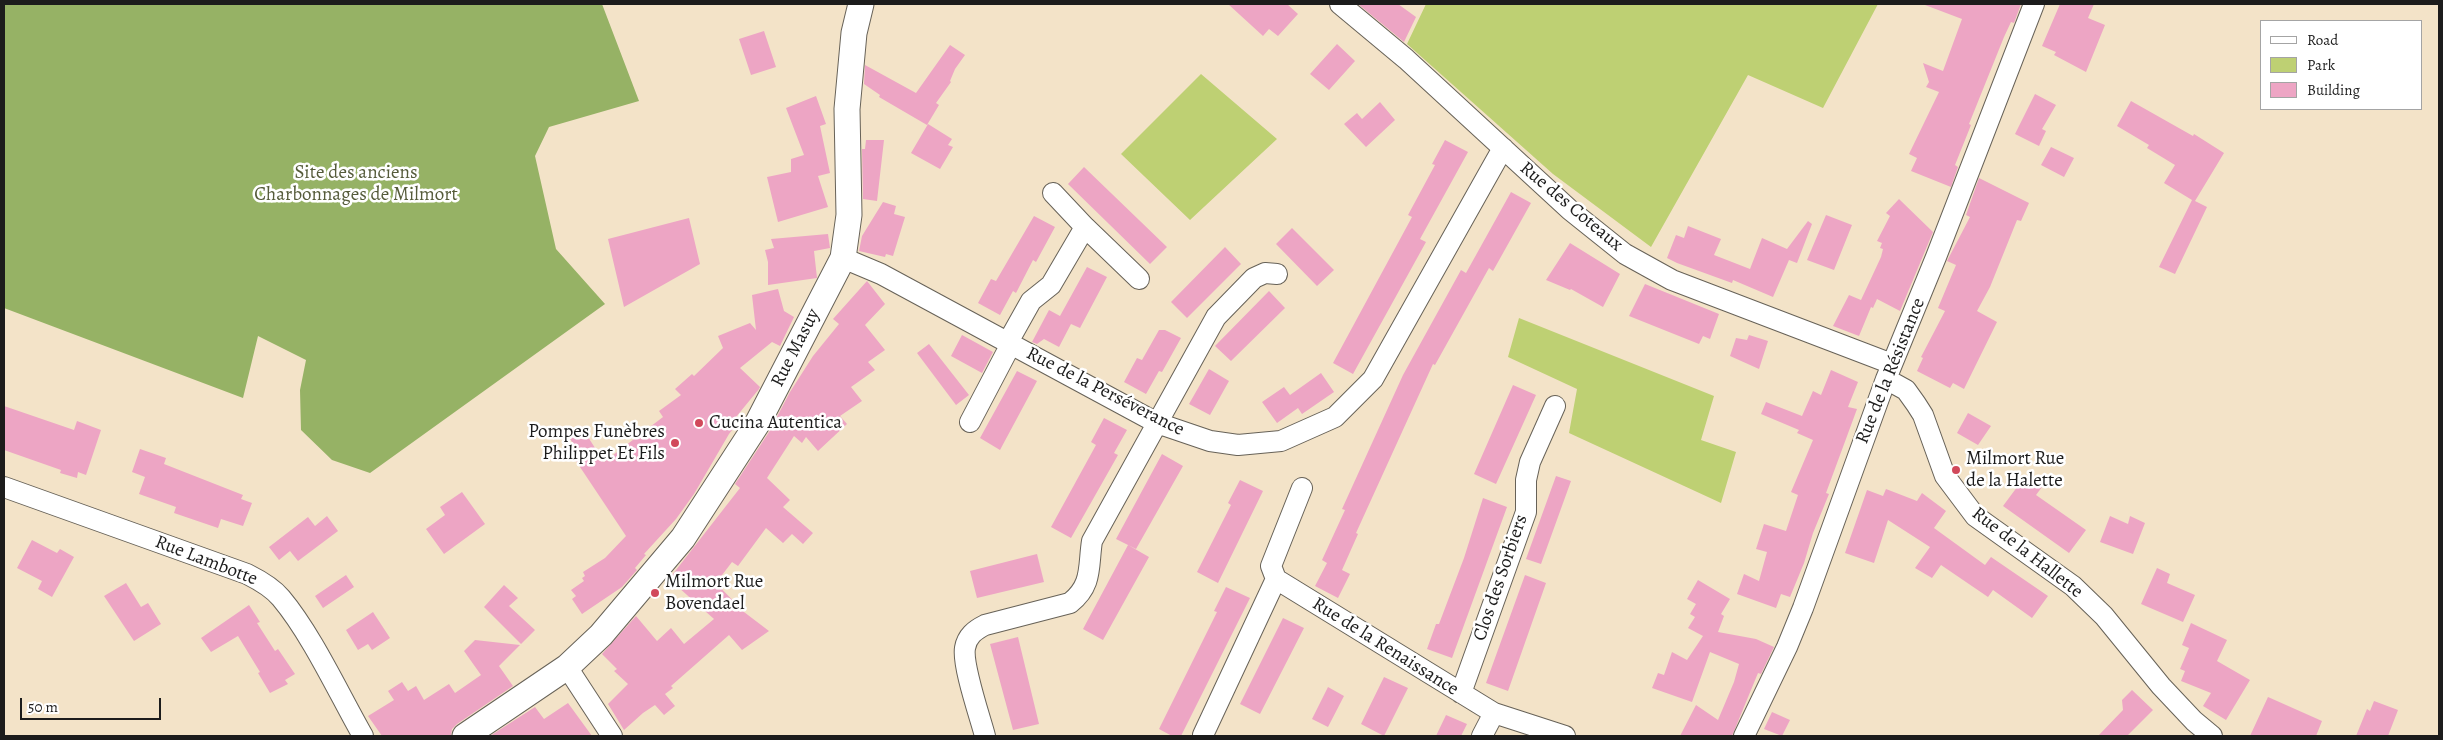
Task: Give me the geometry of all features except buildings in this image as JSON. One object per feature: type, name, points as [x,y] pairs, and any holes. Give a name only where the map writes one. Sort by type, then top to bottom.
[{"type":"street","name":"Rue Masuy","points":[[465,736],[566,667],[601,635],[683,538],[757,424],[842,258],[849,215],[847,109],[854,34],[862,4]]},
{"type":"street","name":"Rue des Coteaux","points":[[1340,4],[1406,58],[1570,210],[1625,254],[1672,280],[1843,344],[1889,371]]},
{"type":"street","name":"Rue de la Résistance","points":[[1744,736],[1803,608],[1889,371],[1936,257],[2034,4]]},
{"type":"street","name":"Rue de la Perséverance","points":[[842,258],[881,274],[1157,423],[1210,441],[1238,445],[1281,441],[1335,417],[1377,373],[1503,148]]},
{"type":"street","points":[[1053,192],[1085,227],[1139,280]]},
{"type":"street","points":[[970,422],[1031,301],[1051,285],[1085,227]]},
{"type":"street","points":[[985,736],[965,658],[968,640],[974,631],[985,625],[1070,603],[1077,597],[1090,575],[1092,541],[1216,317],[1254,278],[1265,273],[1277,274]]},
{"type":"street","name":"Rue de la Hallette","points":[[1889,371],[1906,390],[1919,409],[1945,476],[1975,516],[2074,586],[2104,616],[2161,686],[2194,721],[2212,736]]},
{"type":"street","name":"Clos des Sorbiers","points":[[1461,693],[1526,512],[1526,480],[1530,462],[1555,406]]},
{"type":"street","name":"Rue Lambotte","points":[[4,487],[247,574],[264,583],[281,598],[308,638],[363,736]]},
{"type":"street","points":[[1203,735],[1276,580],[1271,566],[1302,488]]},
{"type":"street","name":"Rue de la Renaissance","points":[[1276,580],[1494,713],[1565,736]]},
{"type":"street","points":[[566,667],[612,736]]},
{"type":"street","points":[[1482,736],[1494,713]]},
{"type":"green space","name":"Site des anciens Charbonnages de Milmort","points":[[4,4],[602,4],[639,101],[549,127],[535,156],[556,249],[605,304],[370,473],[332,460],[301,430],[300,390],[306,360],[258,336],[243,398],[4,308]]},
{"type":"green space","points":[[1426,4],[1878,4],[1823,108],[1748,75],[1651,247],[1553,174],[1407,44]]},
{"type":"green space","points":[[1201,74],[1277,139],[1190,220],[1121,154]]},
{"type":"green space","points":[[1519,318],[1714,396],[1701,440],[1736,452],[1721,503],[1569,433],[1577,389],[1508,357]]},
{"type":"place","name":"Cucina Autentica","points":[[699,423]]},
{"type":"place","name":"Pompes Funèbres Philippet Et Fils","points":[[675,443]]},
{"type":"place","name":"Milmort Rue de la Halette","points":[[1956,470]]},
{"type":"place","name":"Milmort Rue Bovendael","points":[[655,593]]}]
